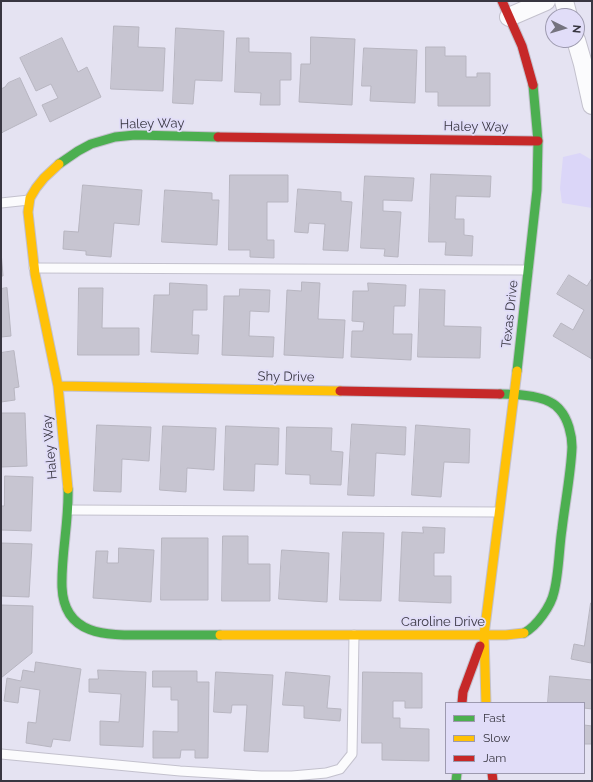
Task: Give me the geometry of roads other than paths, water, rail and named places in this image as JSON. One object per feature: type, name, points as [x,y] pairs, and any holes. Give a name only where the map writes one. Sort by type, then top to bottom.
[{"type":"street","name":"Texas Drive","points":[[486,702],[484,635],[514,394],[537,190],[538,141],[534,87],[522,46],[502,1]]},
{"type":"street","points":[[509,17],[546,1]]},
{"type":"street","points":[[578,48],[592,105]]},
{"type":"street","name":"Haley Way","points":[[76,623],[65,608],[61,589],[68,510],[64,448],[58,386],[34,268],[28,217],[30,200],[36,187],[49,172],[66,158],[88,146],[114,137],[169,136],[538,141]]},
{"type":"street","name":"Shy Drive","points":[[58,386],[514,394]]},
{"type":"street","name":"Caroline Drive","points":[[76,623],[94,632],[111,635],[484,635],[524,633],[536,624],[546,610],[554,593],[572,446],[570,429],[563,413],[551,402],[514,394]]},
{"type":"street","name":"Texas Drive","points":[[462,702],[463,692],[484,635]]},
{"type":"lane","points":[[1,204],[30,200]]},
{"type":"lane","points":[[34,268],[528,270]]},
{"type":"lane","points":[[68,510],[499,512]]},
{"type":"lane","points":[[1,754],[180,771],[261,776],[326,773],[340,769],[352,754],[354,635]]}]
